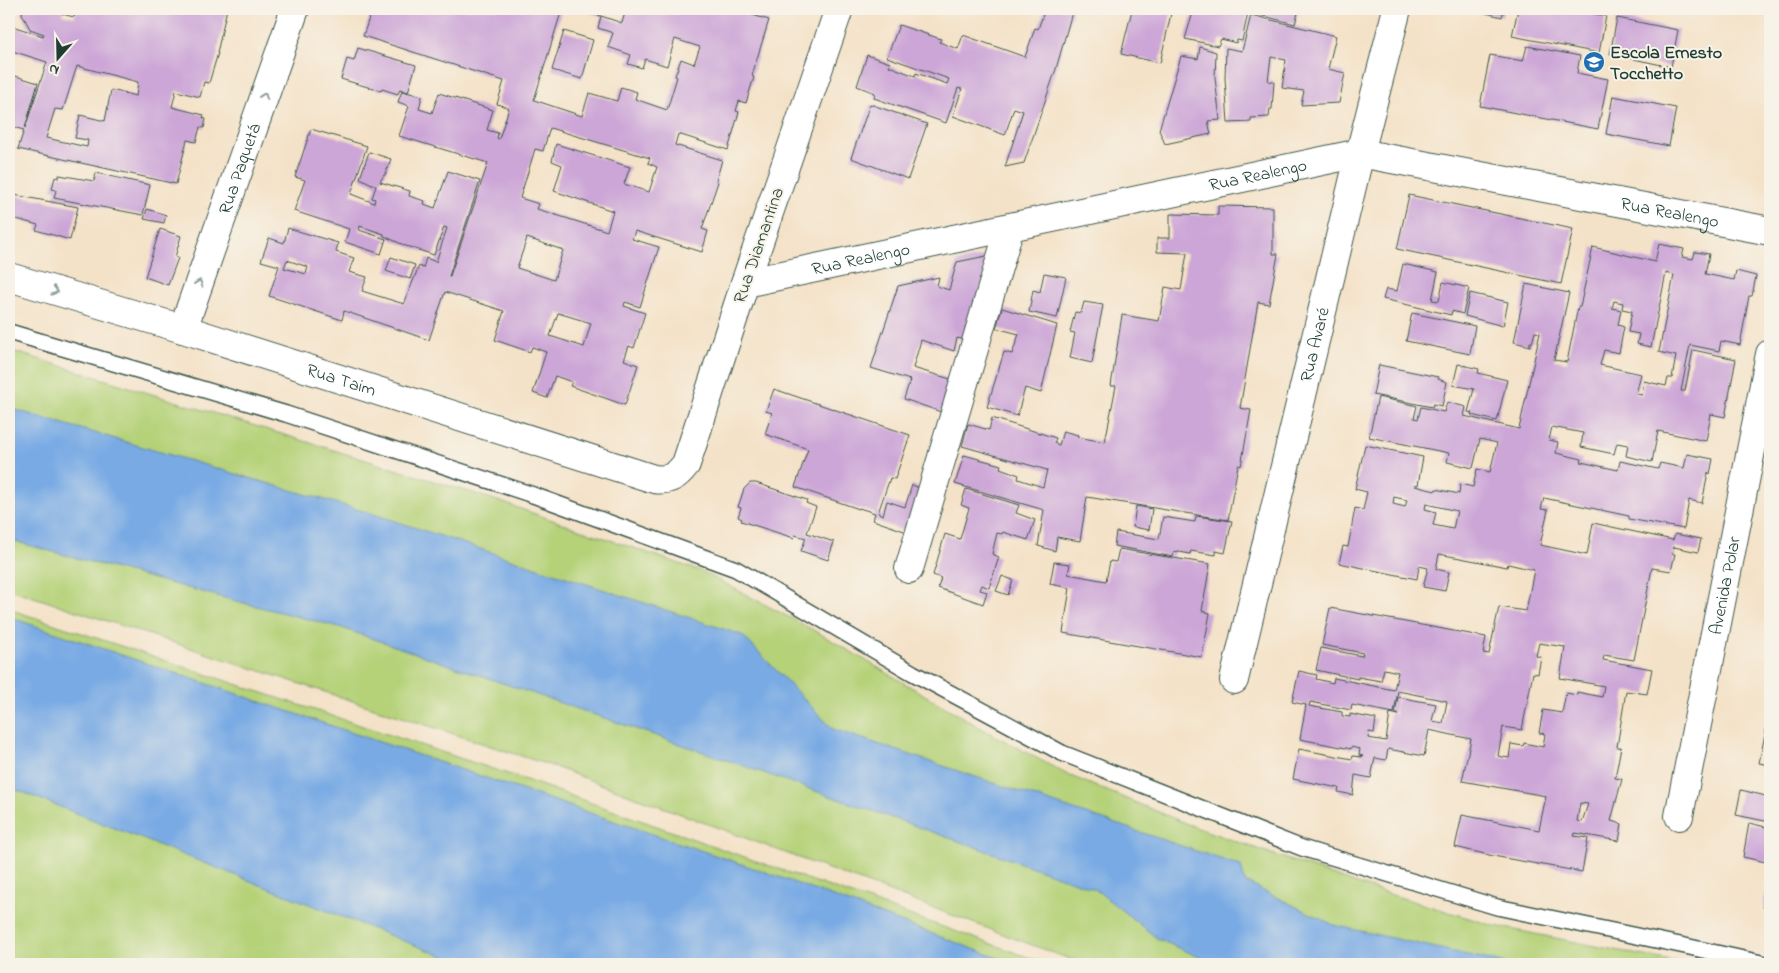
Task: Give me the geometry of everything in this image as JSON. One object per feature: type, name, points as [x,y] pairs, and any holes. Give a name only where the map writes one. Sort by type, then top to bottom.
[{"type":"street","name":"Rua Paquetá","points":[[183,329],[295,9]]},
{"type":"street","name":"Rua Diamantina","points":[[672,478],[686,464],[745,283],[839,9]]},
{"type":"street","name":"Rua Avaré","points":[[1234,680],[1360,153],[1397,9]]},
{"type":"street","name":"Rua Realengo","points":[[745,283],[1360,153],[1770,231]]},
{"type":"street","points":[[909,569],[1010,227]]},
{"type":"street","name":"Rua Taim","points":[[9,277],[183,329],[654,479],[664,480],[672,478]]},
{"type":"street","name":"Avenida Polar","points":[[1679,816],[1770,354]]},
{"type":"lane","points":[[9,332],[331,429],[533,494],[736,569],[913,673],[1062,753],[1302,848],[1497,907],[1766,964]]},
{"type":"green space","points":[[9,350],[489,498],[703,572],[819,633],[979,727],[1068,775],[1195,827],[1366,887],[1495,926],[1686,964],[1083,964],[555,767],[9,589]]},
{"type":"green space","points":[[9,609],[529,781],[1048,964],[9,964]]},
{"type":"water","points":[[9,408],[377,515],[742,635],[833,729],[1241,866],[1245,882],[1334,925],[1508,964],[1226,964],[1206,960],[1158,939],[1095,889],[339,627],[9,540]]},
{"type":"water","points":[[9,617],[771,874],[1014,964],[463,964],[9,787]]},
{"type":"building","points":[[23,9],[64,9],[62,14],[74,17],[77,9],[227,9],[218,53],[209,83],[204,82],[200,97],[176,91],[172,107],[204,115],[203,118],[206,119],[204,128],[200,127],[196,142],[187,140],[176,184],[18,149],[24,130],[9,126],[9,74],[38,83],[25,128],[47,62],[9,50],[9,25],[43,36],[44,34],[30,29],[22,14]],"holes":[[[77,66],[138,82],[136,96],[111,90],[105,121],[80,115],[75,138],[88,140],[87,147],[46,138],[55,109],[63,110]]]},
{"type":"building","points":[[372,9],[562,9],[534,100],[582,116],[589,93],[617,101],[621,87],[637,92],[635,99],[667,110],[681,59],[694,64],[700,47],[675,39],[667,66],[645,59],[642,68],[628,64],[631,55],[608,47],[613,33],[598,28],[601,16],[622,23],[626,9],[733,9],[769,20],[746,103],[739,101],[736,111],[739,112],[728,150],[678,134],[675,145],[722,160],[716,181],[718,182],[702,229],[708,231],[702,252],[635,231],[632,239],[659,247],[640,307],[625,302],[624,306],[645,313],[634,348],[629,346],[624,360],[638,365],[625,405],[570,386],[572,382],[555,376],[547,398],[533,393],[546,352],[532,347],[530,352],[495,340],[504,311],[445,292],[429,340],[344,311],[342,320],[269,296],[279,266],[261,261],[269,238],[284,243],[288,228],[338,243],[336,252],[354,258],[349,272],[367,277],[362,291],[404,304],[419,266],[423,268],[426,258],[436,262],[447,228],[444,227],[434,255],[406,246],[384,236],[384,234],[360,226],[359,230],[386,239],[381,254],[345,242],[349,229],[294,211],[305,180],[295,177],[311,129],[367,146],[351,194],[374,203],[375,199],[372,198],[376,186],[360,178],[369,152],[391,159],[380,182],[410,191],[409,196],[425,201],[424,204],[435,208],[448,171],[480,181],[450,276],[488,163],[399,136],[409,106],[398,102],[402,91],[422,96],[419,109],[432,113],[439,93],[493,110],[487,130],[498,133],[497,138],[499,139],[509,108],[497,104],[504,81],[363,36]],"holes":[[[550,128],[650,158],[648,163],[657,167],[649,192],[624,184],[630,167],[556,144],[552,161],[562,165],[554,191],[613,211],[607,231],[537,209],[539,204],[520,198],[535,149],[543,151]],[[527,238],[563,250],[554,280],[517,268]],[[287,260],[308,267],[306,274],[284,268]],[[558,313],[591,323],[584,347],[550,336]]]},
{"type":"building","points":[[578,9],[602,9],[600,16]]},
{"type":"building","points":[[1045,9],[1073,9],[1056,69],[1024,163],[1005,167],[1023,111],[1014,108],[1005,135],[953,116],[962,89],[958,88],[946,123],[874,98],[875,93],[857,86],[867,55],[890,63],[889,66],[915,76],[916,73],[947,84],[949,79],[887,57],[899,25],[941,39],[939,42],[958,49],[963,35],[1025,57],[1035,28],[1038,29]]},
{"type":"building","points":[[1142,9],[1172,9],[1160,63],[1121,54],[1132,10],[1142,12]]},
{"type":"building","points":[[1194,9],[1299,9],[1295,24],[1248,12],[1242,41],[1237,40],[1236,43],[1221,39],[1218,46],[1185,39]]},
{"type":"building","points":[[1469,9],[1504,9],[1502,17]]},
{"type":"building","points":[[1518,9],[1568,9],[1606,16],[1599,53],[1512,36]]},
{"type":"building","points":[[1251,15],[1336,36],[1328,69],[1345,73],[1339,103],[1301,105],[1304,91],[1282,88],[1286,60],[1271,57],[1268,81],[1274,82],[1272,109],[1270,109],[1269,117],[1251,118],[1251,122],[1228,123],[1225,78],[1226,48],[1242,51]]},
{"type":"building","points":[[1617,18],[1678,30],[1671,67],[1610,54]]},
{"type":"building","points":[[564,31],[593,40],[582,79],[552,70]]},
{"type":"building","points":[[1527,46],[1580,56],[1577,73],[1608,79],[1598,129],[1480,106],[1490,55],[1523,61]]},
{"type":"building","points":[[1200,47],[1216,52],[1215,78],[1220,120],[1208,121],[1211,134],[1165,144],[1159,130],[1181,56],[1198,59]]},
{"type":"building","points":[[358,48],[416,65],[408,92],[400,89],[398,94],[382,89],[381,91],[341,79],[347,59],[354,61]]},
{"type":"building","points":[[1613,96],[1676,108],[1669,146],[1606,134]]},
{"type":"building","points":[[870,104],[927,124],[908,179],[851,158]]},
{"type":"building","points":[[96,173],[150,185],[143,215],[54,198],[56,190],[52,189],[55,177],[59,178],[59,175],[94,181]]},
{"type":"building","points":[[9,194],[78,207],[70,240],[36,230],[38,225],[9,217]]},
{"type":"building","points":[[1409,195],[1573,229],[1561,284],[1397,249]]},
{"type":"building","points":[[1218,206],[1273,207],[1273,254],[1278,254],[1269,304],[1258,302],[1240,408],[1251,410],[1241,466],[1238,465],[1228,520],[1087,497],[1080,541],[1057,537],[1055,551],[1038,546],[1044,510],[955,484],[964,455],[1001,465],[1000,468],[1019,475],[1018,479],[1043,487],[1047,470],[962,446],[968,424],[989,430],[992,418],[1056,438],[1054,443],[1059,445],[1063,431],[1078,435],[1077,437],[1105,442],[1116,386],[1111,386],[1122,315],[1159,321],[1165,287],[1181,290],[1187,253],[1157,252],[1157,238],[1170,238],[1170,214],[1218,215]]},
{"type":"building","points":[[147,209],[166,215],[164,223],[144,219]]},
{"type":"building","points":[[160,229],[181,236],[175,257],[178,258],[168,285],[145,277]]},
{"type":"building","points":[[1659,244],[1684,249],[1682,257],[1693,259],[1695,252],[1709,254],[1705,274],[1734,280],[1736,271],[1756,276],[1752,296],[1749,296],[1740,345],[1721,341],[1719,351],[1690,345],[1681,391],[1685,391],[1693,350],[1736,359],[1725,417],[1711,414],[1706,441],[1658,431],[1652,462],[1626,456],[1628,445],[1617,443],[1614,454],[1581,447],[1583,433],[1552,427],[1549,440],[1558,442],[1556,453],[1582,459],[1581,462],[1618,470],[1620,461],[1658,469],[1660,463],[1684,468],[1687,454],[1713,459],[1702,503],[1689,500],[1684,529],[1629,519],[1629,516],[1544,498],[1541,509],[1548,510],[1540,545],[1587,555],[1593,523],[1673,540],[1675,534],[1701,539],[1698,552],[1674,547],[1672,554],[1675,554],[1671,571],[1652,568],[1634,660],[1604,655],[1603,660],[1652,669],[1647,694],[1626,691],[1617,747],[1621,747],[1615,778],[1622,779],[1611,821],[1622,824],[1619,841],[1575,833],[1574,836],[1588,838],[1582,872],[1455,847],[1462,815],[1539,830],[1546,796],[1462,781],[1471,739],[1429,730],[1424,756],[1388,749],[1386,760],[1375,758],[1371,778],[1355,775],[1353,795],[1338,792],[1339,788],[1293,779],[1299,749],[1352,759],[1353,756],[1363,756],[1359,755],[1360,749],[1300,739],[1306,705],[1292,702],[1299,671],[1317,675],[1316,679],[1333,683],[1334,678],[1394,690],[1398,672],[1384,669],[1381,681],[1358,677],[1358,679],[1316,670],[1321,648],[1362,656],[1363,653],[1322,645],[1330,608],[1486,637],[1483,653],[1489,654],[1499,607],[1526,611],[1534,570],[1508,564],[1507,567],[1439,554],[1436,569],[1449,572],[1445,591],[1423,587],[1428,568],[1419,566],[1417,579],[1339,563],[1343,546],[1348,547],[1355,508],[1363,510],[1367,492],[1355,489],[1365,445],[1423,457],[1418,485],[1415,484],[1415,486],[1459,494],[1460,484],[1473,487],[1477,469],[1490,472],[1497,443],[1480,439],[1473,468],[1447,462],[1449,453],[1369,437],[1378,397],[1417,406],[1414,418],[1418,419],[1421,407],[1444,412],[1447,402],[1466,407],[1464,416],[1519,429],[1540,333],[1535,332],[1530,346],[1514,342],[1526,284],[1569,293],[1554,360],[1567,362],[1593,247],[1655,262]],"holes":[[[1666,273],[1674,275],[1659,352],[1676,356],[1672,378],[1668,378],[1666,386],[1644,381],[1642,395],[1636,394],[1641,374],[1600,365],[1604,350],[1619,353],[1624,327],[1618,325],[1621,310],[1612,308],[1614,301],[1623,303],[1622,309],[1632,311],[1628,332],[1639,334],[1637,344],[1651,347]],[[1394,497],[1407,500],[1405,507],[1393,504]],[[1426,504],[1457,511],[1453,529],[1433,525],[1436,512],[1425,509]],[[1539,643],[1565,647],[1560,678],[1604,686],[1602,697],[1577,692],[1577,695],[1566,693],[1562,713],[1543,710],[1539,733],[1545,734],[1543,747],[1524,743],[1523,746],[1511,744],[1509,758],[1498,756],[1503,727],[1522,730],[1533,673],[1538,674],[1541,657],[1536,656]],[[1398,691],[1447,701],[1443,723],[1432,721],[1436,704],[1398,697],[1395,713],[1399,715],[1390,713],[1386,741],[1368,738],[1369,732],[1374,733],[1376,719],[1350,714],[1350,717],[1342,716],[1342,712],[1309,706],[1310,702],[1351,710],[1352,705],[1394,713]],[[1580,803],[1588,804],[1582,822],[1577,821]]]},
{"type":"building","points":[[991,255],[966,340],[957,338],[954,351],[921,340],[913,368],[954,380],[944,413],[904,399],[910,380],[871,368],[898,286],[939,277],[937,286],[949,290],[957,262]]},
{"type":"building","points":[[391,257],[415,265],[410,279],[386,271]]},
{"type":"building","points":[[1403,264],[1438,272],[1432,300],[1439,301],[1443,282],[1469,288],[1463,314],[1452,311],[1451,315],[1383,299],[1386,289],[1397,291]]},
{"type":"building","points":[[1044,273],[1066,277],[1057,318],[1029,312],[1033,290],[1040,292]]},
{"type":"building","points":[[1470,293],[1508,302],[1503,326],[1465,316]]},
{"type":"building","points":[[1084,302],[1103,305],[1092,363],[1070,358],[1075,333],[1070,332],[1075,312],[1081,313]]},
{"type":"building","points":[[1002,308],[1057,325],[1041,393],[1025,388],[1017,416],[987,407],[1004,352],[1012,354],[1019,334],[996,328]]},
{"type":"building","points":[[1412,313],[1475,326],[1470,354],[1406,341]]},
{"type":"building","points":[[1458,364],[1479,369],[1478,373],[1507,380],[1497,421],[1471,415],[1472,413],[1468,412],[1474,389],[1453,385]]},
{"type":"building","points":[[1379,365],[1438,377],[1438,379],[1447,382],[1442,406],[1433,404],[1432,407],[1373,395]]},
{"type":"building","points":[[774,389],[910,435],[895,479],[890,478],[878,513],[883,515],[887,501],[905,507],[912,485],[920,488],[907,532],[873,520],[875,513],[795,487],[808,449],[765,434],[772,413],[766,411]]},
{"type":"building","points":[[750,483],[756,483],[807,500],[806,503],[816,507],[807,533],[834,542],[828,560],[801,551],[806,538],[795,535],[794,538],[741,521],[742,519],[738,517],[741,508],[738,507],[744,489]]},
{"type":"building","points":[[966,489],[1019,505],[1016,513],[1035,520],[1028,540],[1003,532],[1002,534],[997,533],[992,554],[999,557],[989,588],[982,585],[980,590],[987,592],[983,604],[938,588],[941,578],[933,575],[945,534],[960,539],[969,508],[961,505]]},
{"type":"building","points":[[1136,506],[1152,509],[1149,530],[1133,527]]},
{"type":"building","points":[[1196,516],[1232,521],[1225,553],[1216,551],[1216,555],[1191,551],[1190,554],[1174,551],[1173,557],[1114,546],[1116,532],[1159,539],[1163,517],[1195,522]]},
{"type":"building","points":[[1119,549],[1210,564],[1202,611],[1210,613],[1202,657],[1063,633],[1070,588],[1050,584],[1054,562],[1070,564],[1068,574],[1106,581],[1110,561],[1116,562]]},
{"type":"building","points":[[1002,576],[1013,580],[1008,595],[996,591]]},
{"type":"building","points":[[1768,720],[1770,721],[1770,765],[1759,763]]},
{"type":"building","points":[[1741,790],[1770,797],[1770,822],[1736,815]]},
{"type":"building","points":[[1749,823],[1770,828],[1770,863],[1743,857]]},
{"type":"building","points":[[1770,878],[1770,908],[1763,907]]},
{"type":"place","name":"Escola Ernesto Tocchetto","points":[[1594,62]]}]
